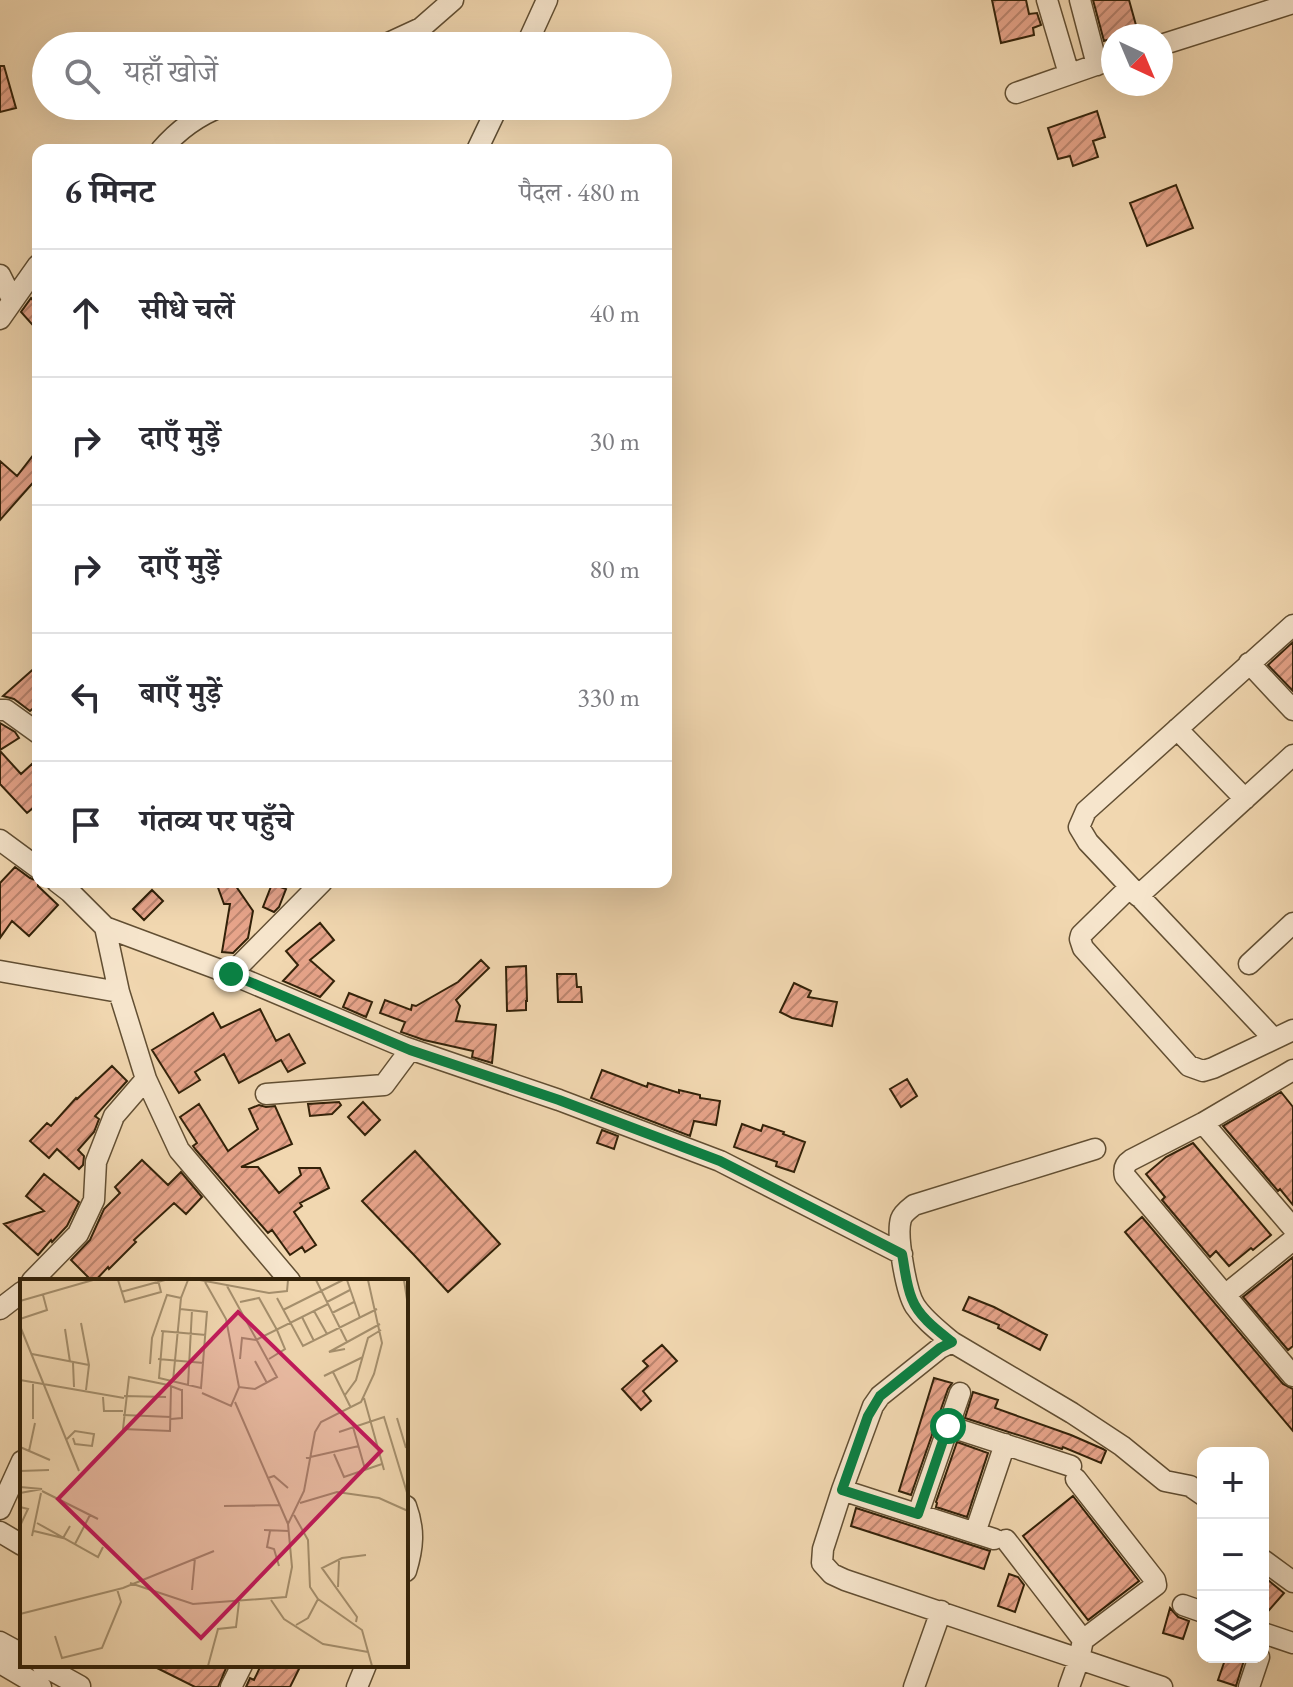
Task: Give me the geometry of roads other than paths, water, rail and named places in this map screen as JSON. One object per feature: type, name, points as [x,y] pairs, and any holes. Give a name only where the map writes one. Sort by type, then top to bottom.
[{"type":"street","points":[[412,32],[453,0]]},
{"type":"street","points":[[532,32],[547,0]]},
{"type":"street","points":[[1047,0],[1069,74]]},
{"type":"street","points":[[1080,0],[1101,52]]},
{"type":"street","points":[[1173,41],[1293,3]]},
{"type":"street","points":[[1016,93],[1101,63]]},
{"type":"street","points":[[167,144],[194,120]]},
{"type":"street","points":[[480,144],[491,120]]},
{"type":"street","points":[[0,319],[32,273]]},
{"type":"street","points":[[0,275],[12,299]]},
{"type":"street","points":[[1274,1039],[1088,842],[1079,827],[1086,811],[1293,625]]},
{"type":"street","points":[[1249,663],[1293,710]]},
{"type":"street","points":[[0,710],[6,710],[32,729]]},
{"type":"street","points":[[1177,729],[1245,799]]},
{"type":"street","points":[[1293,755],[1245,799],[1081,935],[1080,943],[1180,1058],[1194,1069],[1203,1071],[1213,1068],[1293,1030]]},
{"type":"street","points":[[0,840],[32,864]]},
{"type":"street","points":[[72,888],[105,927],[119,992],[146,1079],[179,1150],[288,1279]]},
{"type":"street","points":[[231,974],[316,888]]},
{"type":"street","points":[[1249,964],[1293,923]]},
{"type":"street","points":[[105,927],[231,974],[410,1050],[559,1100],[720,1161],[903,1260]]},
{"type":"street","points":[[0,971],[119,992]]},
{"type":"street","points":[[266,1094],[384,1085],[410,1050]]},
{"type":"street","points":[[1291,1074],[1131,1160],[1124,1169],[1125,1176],[1293,1376]]},
{"type":"street","points":[[34,1279],[78,1234],[94,1200],[96,1162],[114,1116],[146,1079]]},
{"type":"street","points":[[1203,1123],[1293,1228]]},
{"type":"street","points":[[1095,1149],[914,1205],[900,1222],[909,1290],[921,1313],[952,1342],[1072,1413],[1122,1446],[1165,1481],[1190,1486],[1197,1491]]},
{"type":"street","points":[[1225,1295],[1293,1240]]},
{"type":"street","points":[[0,1309],[20,1294]]},
{"type":"street","points":[[952,1342],[940,1348],[880,1396],[873,1406],[842,1490],[822,1563],[832,1574],[845,1580],[941,1611],[1081,1650],[1162,1687]]},
{"type":"street","points":[[918,1514],[960,1393]]},
{"type":"street","points":[[948,1426],[1005,1444],[1074,1473],[1155,1580],[1156,1585],[1081,1650],[1069,1687]]},
{"type":"street","points":[[992,1537],[1005,1444]]},
{"type":"street","points":[[0,1509],[20,1465]]},
{"type":"street","points":[[842,1490],[992,1537],[1081,1650]]},
{"type":"street","points":[[408,1512],[414,1535],[408,1562]]},
{"type":"street","points":[[0,1532],[20,1544]]},
{"type":"street","points":[[1269,1564],[1293,1582]]},
{"type":"street","points":[[914,1687],[941,1611]]},
{"type":"street","points":[[1269,1638],[1293,1643]]},
{"type":"street","points":[[0,1642],[20,1653]]},
{"type":"street","points":[[0,1663],[41,1687]]},
{"type":"street","points":[[1249,1687],[1257,1663]]},
{"type":"street","points":[[46,1667],[80,1686]]},
{"type":"street","points":[[357,1687],[365,1667]]}]
